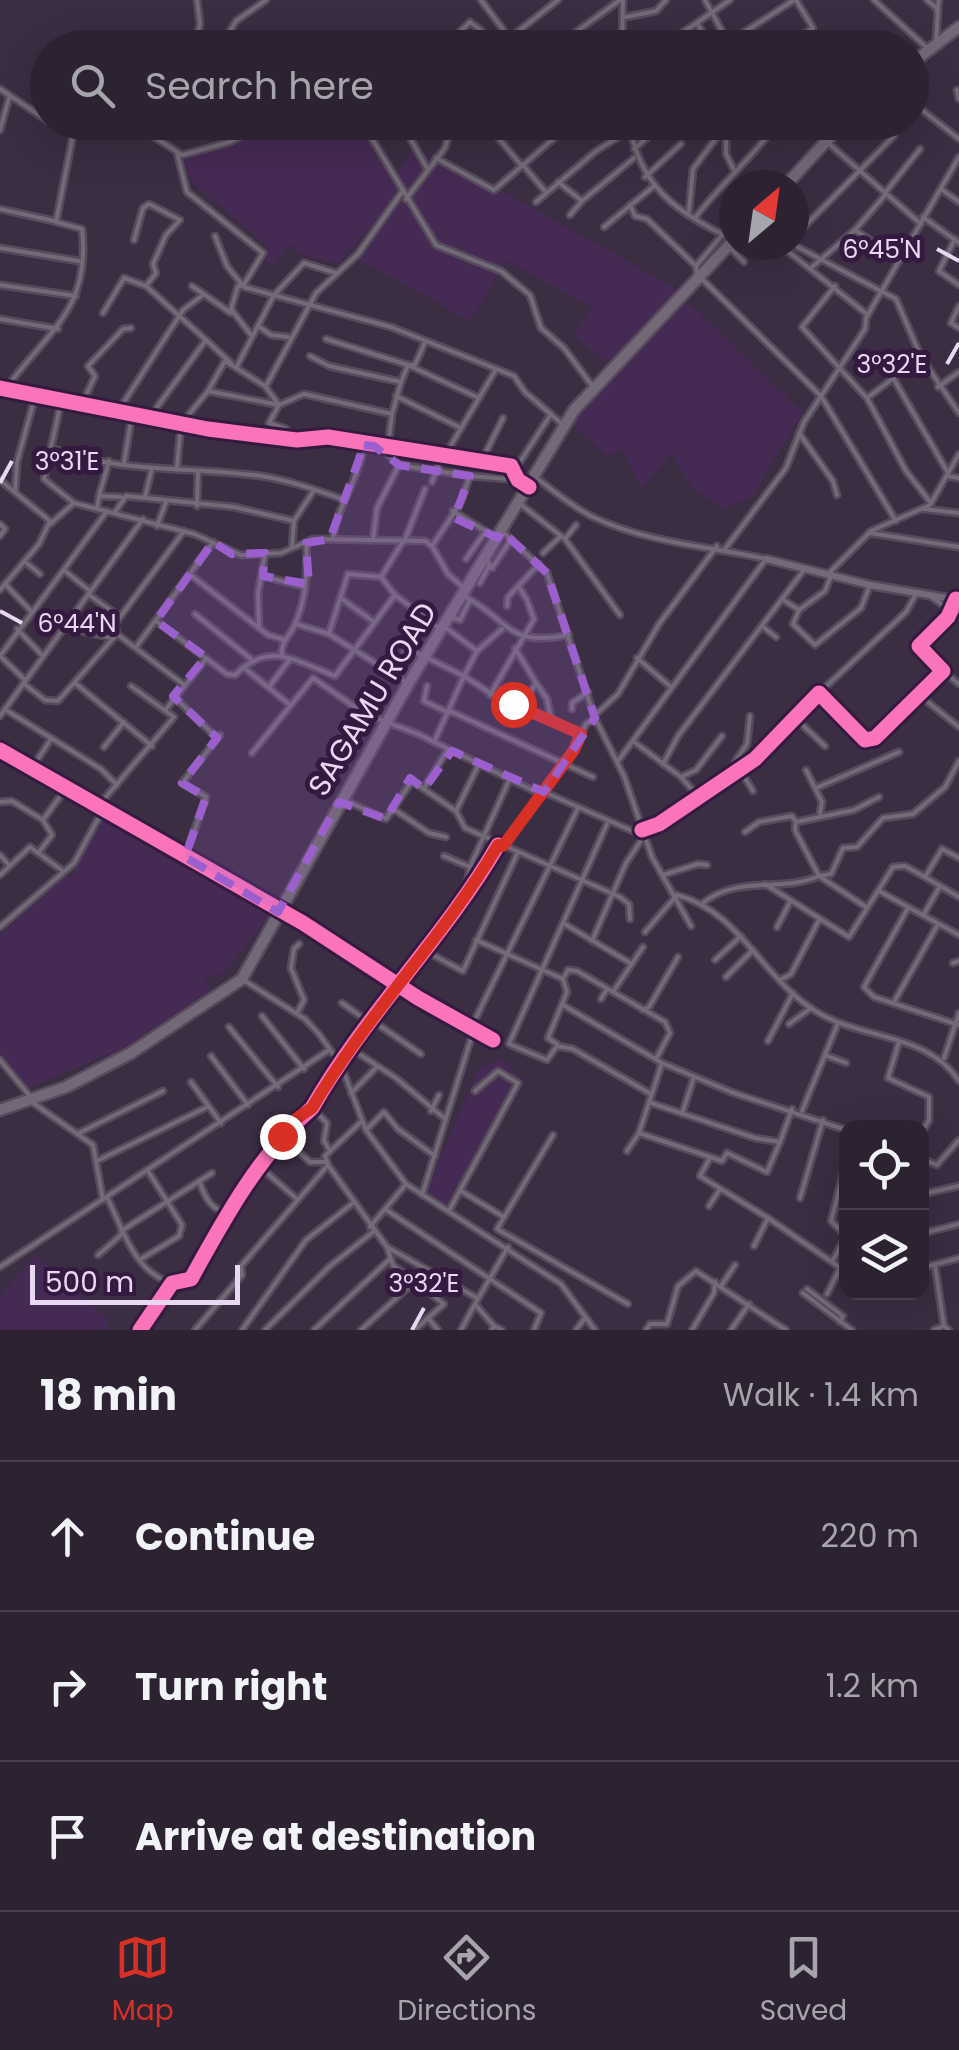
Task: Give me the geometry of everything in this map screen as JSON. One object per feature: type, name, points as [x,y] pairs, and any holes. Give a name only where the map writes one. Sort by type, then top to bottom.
[{"type":"highway","points":[[929,50],[957,31]]},
{"type":"highway","points":[[800,170],[828,140]]},
{"type":"highway","name":"SAGAMU ROAD","points":[[0,1110],[131,1053],[242,979],[408,684],[504,536],[527,481],[593,387],[719,251]]},
{"type":"street","points":[[197,0],[198,30]]},
{"type":"street","points":[[231,30],[236,21],[266,0]]},
{"type":"street","points":[[480,0],[504,30]]},
{"type":"street","points":[[520,30],[558,0]]},
{"type":"street","points":[[579,30],[621,0],[623,30]]},
{"type":"street","points":[[624,18],[656,11],[666,0]]},
{"type":"street","points":[[705,0],[723,30]]},
{"type":"street","points":[[686,30],[730,0]]},
{"type":"street","points":[[746,30],[795,0],[813,28],[810,30]]},
{"type":"street","points":[[874,0],[910,30]]},
{"type":"street","points":[[927,0],[938,9]]},
{"type":"street","points":[[932,48],[939,0]]},
{"type":"street","points":[[697,22],[702,30]]},
{"type":"street","points":[[0,89],[30,111]]},
{"type":"street","points":[[957,90],[959,99]]},
{"type":"street","points":[[0,130],[9,98]]},
{"type":"street","points":[[929,115],[959,139]]},
{"type":"street","points":[[56,222],[73,140]]},
{"type":"street","points":[[158,140],[178,153],[187,192],[263,252],[242,286],[238,286],[231,313]]},
{"type":"street","points":[[178,153],[234,140]]},
{"type":"street","points":[[372,140],[439,248],[501,271],[530,295],[540,328],[564,348],[593,387]]},
{"type":"street","points":[[412,140],[428,168]]},
{"type":"street","points":[[406,199],[444,148],[446,140]]},
{"type":"street","points":[[501,140],[546,192]]},
{"type":"street","points":[[536,202],[613,140]]},
{"type":"street","points":[[632,140],[645,177],[688,214],[719,233]]},
{"type":"street","points":[[634,149],[644,140]]},
{"type":"street","points":[[688,214],[693,169],[715,140]]},
{"type":"street","points":[[725,140],[734,170]]},
{"type":"street","points":[[735,170],[769,140]]},
{"type":"street","points":[[822,140],[921,224]]},
{"type":"street","points":[[809,222],[890,140]]},
{"type":"street","points":[[436,158],[494,190],[551,141]]},
{"type":"street","points":[[645,177],[681,144]]},
{"type":"street","points":[[812,267],[855,230],[920,149]]},
{"type":"street","points":[[570,215],[636,157]]},
{"type":"street","points":[[724,549],[786,468],[798,434],[865,329],[868,315],[959,157]]},
{"type":"street","points":[[558,182],[582,202]]},
{"type":"street","points":[[604,227],[654,186]]},
{"type":"street","points":[[941,188],[959,202]]},
{"type":"street","points":[[695,218],[719,189]]},
{"type":"street","points":[[265,386],[310,301],[358,254],[402,192]]},
{"type":"street","points":[[134,240],[143,208],[149,204],[180,220],[166,235],[153,264],[156,273],[146,286]]},
{"type":"street","points":[[630,204],[635,216],[647,219],[821,396],[896,521]]},
{"type":"street","points":[[0,209],[82,230],[76,296],[58,329],[3,388],[181,424],[294,439],[328,437],[443,457],[506,463],[527,481],[591,516],[655,540],[717,546],[870,585],[957,599],[919,646],[959,684]]},
{"type":"street","points":[[923,217],[957,241],[939,269],[959,285]]},
{"type":"street","points":[[855,230],[899,260]]},
{"type":"street","points":[[215,236],[227,266],[242,286],[310,301],[517,378],[525,392],[564,426]]},
{"type":"street","points":[[0,248],[82,261]]},
{"type":"street","points":[[809,253],[898,300],[921,357],[959,413]]},
{"type":"street","points":[[802,260],[868,315]]},
{"type":"street","points":[[238,366],[274,296],[304,262],[336,273]]},
{"type":"street","points":[[103,312],[124,278],[146,286],[230,362],[265,386],[279,405]]},
{"type":"street","points":[[0,286],[76,296]]},
{"type":"street","points":[[192,286],[231,313],[251,335]]},
{"type":"street","points":[[836,286],[802,328],[867,398],[906,471],[931,503]]},
{"type":"street","points":[[123,411],[124,402],[178,318],[204,295]]},
{"type":"street","points":[[959,306],[951,323],[959,328]]},
{"type":"street","points":[[0,319],[58,329]]},
{"type":"street","points":[[258,326],[271,335],[288,337]]},
{"type":"street","points":[[81,406],[95,376],[88,366],[124,328],[132,328]]},
{"type":"street","points":[[326,339],[408,365],[479,398]]},
{"type":"street","points":[[150,418],[206,340]]},
{"type":"street","points":[[408,365],[415,365],[425,342]]},
{"type":"street","points":[[310,356],[329,366],[401,382]]},
{"type":"street","points":[[867,398],[921,357]]},
{"type":"street","points":[[177,467],[181,424],[225,362],[230,362]]},
{"type":"street","points":[[885,364],[947,474],[959,478]]},
{"type":"street","points":[[385,448],[396,396],[408,365]]},
{"type":"street","points":[[432,482],[496,370]]},
{"type":"street","points":[[938,387],[959,372]]},
{"type":"street","points":[[208,391],[279,405]]},
{"type":"street","points":[[294,439],[286,429],[269,423],[279,405],[298,394],[392,414]]},
{"type":"street","points":[[396,396],[410,399],[461,428]]},
{"type":"street","points":[[15,492],[16,470],[34,397]]},
{"type":"street","points":[[61,402],[45,483],[74,503],[184,531],[232,554],[265,553],[332,539],[425,541],[466,595],[493,616],[502,629],[520,637],[569,635]]},
{"type":"street","points":[[514,472],[552,414]]},
{"type":"street","points":[[124,463],[132,415]]},
{"type":"street","points":[[482,461],[504,418]]},
{"type":"street","points":[[798,434],[833,481],[837,495]]},
{"type":"street","points":[[332,539],[342,499],[359,472],[364,445]]},
{"type":"street","points":[[52,448],[152,468],[257,476],[342,499]]},
{"type":"street","points":[[385,448],[399,465],[527,481]]},
{"type":"street","points":[[870,585],[861,608],[815,645],[793,624],[799,610],[825,591],[829,575],[870,533],[931,503],[959,454]]},
{"type":"street","points":[[97,510],[109,461]]},
{"type":"street","points":[[373,540],[376,508],[399,465]]},
{"type":"street","points":[[145,498],[152,468]]},
{"type":"street","points":[[197,506],[198,471]]},
{"type":"street","points":[[432,546],[470,476]]},
{"type":"street","points":[[0,480],[47,514],[50,524]]},
{"type":"street","points":[[381,577],[403,542],[424,489]]},
{"type":"street","points":[[292,548],[294,521],[314,490]]},
{"type":"street","points":[[99,496],[234,506],[294,521]]},
{"type":"street","points":[[115,512],[122,496]]},
{"type":"street","points":[[157,527],[166,502]]},
{"type":"street","points":[[0,590],[50,524],[74,503]]},
{"type":"street","points":[[520,503],[563,538],[620,615]]},
{"type":"street","points":[[924,509],[959,513]]},
{"type":"street","points":[[107,510],[0,656],[24,681],[54,702],[76,683],[117,634]]},
{"type":"street","points":[[453,511],[485,532],[504,536],[539,564],[557,595],[595,717],[618,761],[643,833],[690,926]]},
{"type":"street","points":[[0,716],[143,519]]},
{"type":"street","points":[[0,524],[5,529],[0,536]]},
{"type":"street","points":[[543,554],[576,525]]},
{"type":"street","points":[[183,684],[117,634],[115,624],[184,531]]},
{"type":"street","points":[[466,559],[485,532]]},
{"type":"street","points":[[870,533],[959,547]]},
{"type":"street","points":[[136,647],[192,576],[213,542]]},
{"type":"street","points":[[282,656],[285,640],[296,624],[305,587],[306,543]]},
{"type":"street","points":[[0,1060],[30,1099],[94,1145],[105,1200],[141,1259],[162,1280],[172,1283],[191,1279],[291,1122],[312,1108],[396,984],[481,876],[581,734],[618,694],[637,658],[717,546]]},
{"type":"street","points":[[259,628],[262,602],[258,593],[265,553]]},
{"type":"street","points":[[618,761],[766,559]]},
{"type":"street","points":[[24,560],[40,574]]},
{"type":"street","points":[[480,583],[487,562]]},
{"type":"street","points":[[508,606],[508,597],[539,564]]},
{"type":"street","points":[[64,570],[120,617]]},
{"type":"street","points":[[662,764],[678,736],[804,570]]},
{"type":"street","points":[[329,634],[348,574],[381,577],[394,595],[445,624],[478,651]]},
{"type":"street","points":[[192,576],[259,628],[285,640]]},
{"type":"street","points":[[263,576],[305,587]]},
{"type":"street","points":[[4,584],[32,611]]},
{"type":"street","points":[[490,694],[534,619],[519,588]]},
{"type":"street","points":[[592,942],[643,833],[739,771],[906,612],[916,590]]},
{"type":"street","points":[[927,592],[959,616]]},
{"type":"street","points":[[156,621],[227,674],[234,675],[251,659],[282,656],[335,676],[394,595]]},
{"type":"street","points":[[782,598],[799,610]]},
{"type":"street","points":[[342,599],[374,622]]},
{"type":"street","points":[[195,614],[251,659]]},
{"type":"street","points":[[70,620],[82,631],[110,638]]},
{"type":"street","points":[[296,624],[329,634],[408,684]]},
{"type":"street","points":[[762,626],[776,637]]},
{"type":"street","points":[[17,629],[42,654]]},
{"type":"street","points":[[434,742],[478,651],[502,629]]},
{"type":"street","points":[[394,675],[406,648],[464,676],[490,694],[581,734]]},
{"type":"street","points":[[515,648],[546,699],[551,719]]},
{"type":"street","points":[[637,658],[671,688]]},
{"type":"street","points":[[268,688],[290,659]]},
{"type":"street","points":[[166,709],[205,660]]},
{"type":"street","points":[[243,666],[289,704]]},
{"type":"street","points":[[819,693],[857,734],[870,740],[942,671]]},
{"type":"street","points":[[252,753],[313,678],[386,724],[404,728],[607,824],[643,833]]},
{"type":"street","points":[[76,683],[152,746]]},
{"type":"street","points":[[522,706],[536,683]]},
{"type":"street","points":[[131,686],[174,717]]},
{"type":"street","points":[[427,686],[422,699],[593,777]]},
{"type":"street","points":[[572,710],[572,703],[588,692]]},
{"type":"street","points":[[918,694],[959,727]]},
{"type":"street","points":[[173,696],[218,736],[182,783],[206,797],[186,857]]},
{"type":"street","points":[[0,701],[52,740],[101,769],[117,785]]},
{"type":"street","points":[[2,922],[82,852],[102,806],[117,785],[174,717],[186,709]]},
{"type":"street","points":[[394,710],[404,728]]},
{"type":"street","points":[[750,716],[747,744],[736,762],[754,791]]},
{"type":"street","points":[[795,718],[825,746]]},
{"type":"street","points":[[104,748],[124,722]]},
{"type":"street","points":[[681,777],[696,770],[722,736]]},
{"type":"street","points":[[32,768],[52,740]]},
{"type":"street","points":[[633,740],[681,777],[697,795]]},
{"type":"street","points":[[424,789],[448,749]]},
{"type":"street","points":[[0,750],[278,912],[304,923],[396,984],[493,1040]]},
{"type":"street","points":[[816,788],[900,752]]},
{"type":"street","points":[[704,902],[735,886],[796,886],[832,874],[843,848],[857,847],[883,818],[913,814],[945,787],[959,762]]},
{"type":"street","points":[[456,811],[479,764]]},
{"type":"street","points":[[806,770],[816,788],[820,813]]},
{"type":"street","points":[[466,891],[470,867],[510,778]]},
{"type":"street","points":[[342,798],[384,819],[409,782],[456,811],[463,826],[483,838],[613,894],[628,904],[630,919]]},
{"type":"street","points":[[43,820],[66,788]]},
{"type":"street","points":[[796,822],[820,813],[831,816],[854,810],[879,796]]},
{"type":"street","points":[[0,802],[12,801],[43,820],[52,835],[39,852]]},
{"type":"street","points":[[392,808],[426,830],[446,837]]},
{"type":"street","points":[[422,1195],[472,1028],[578,808]]},
{"type":"street","points":[[745,832],[792,816],[818,876],[866,907]]},
{"type":"street","points":[[560,1046],[547,1060],[509,1044],[607,824]]},
{"type":"street","points":[[0,876],[8,864],[30,847],[63,872]]},
{"type":"street","points":[[925,877],[942,849],[959,858]]},
{"type":"street","points":[[425,951],[462,971],[517,854]]},
{"type":"street","points":[[0,855],[8,864]]},
{"type":"street","points":[[444,856],[470,867]]},
{"type":"street","points":[[663,876],[698,864],[707,866]]},
{"type":"street","points":[[765,884],[849,937],[898,864],[959,897]]},
{"type":"street","points":[[924,914],[940,886]]},
{"type":"street","points":[[879,891],[959,935]]},
{"type":"street","points":[[676,895],[704,902],[811,1008],[838,1023],[944,1058],[959,1081]]},
{"type":"street","points":[[645,932],[676,895]]},
{"type":"street","points":[[778,927],[790,902]]},
{"type":"street","points":[[908,908],[864,987],[874,996],[957,1025]]},
{"type":"street","points":[[780,980],[791,974],[820,920]]},
{"type":"street","points":[[562,922],[632,964]]},
{"type":"street","points":[[894,1002],[938,924]]},
{"type":"street","points":[[714,960],[741,936]]},
{"type":"street","points":[[476,940],[564,979]]},
{"type":"street","points":[[296,1014],[304,1000],[291,968],[294,948],[299,944]]},
{"type":"street","points":[[613,992],[643,947]]},
{"type":"street","points":[[726,977],[752,950]]},
{"type":"street","points":[[643,1010],[649,1007],[678,957]]},
{"type":"street","points":[[651,1094],[548,1038],[563,1005],[568,970],[576,970],[670,1030],[656,1059]]},
{"type":"street","points":[[242,979],[296,1014],[330,1050],[341,1065],[366,1130],[406,1184],[450,1208],[561,1284],[595,1330]]},
{"type":"street","points":[[601,999],[606,989]]},
{"type":"street","points":[[768,1040],[793,993]]},
{"type":"street","points":[[342,1003],[421,1054]]},
{"type":"street","points":[[563,1005],[662,1063],[839,1127]]},
{"type":"street","points":[[789,1024],[811,1008]]},
{"type":"street","points":[[944,1058],[959,1013]]},
{"type":"street","points":[[262,1016],[304,1069]]},
{"type":"street","points":[[802,1112],[838,1023]]},
{"type":"street","points":[[229,1027],[278,1087]]},
{"type":"street","points":[[899,1042],[888,1078],[929,1097],[928,1120]]},
{"type":"street","points":[[0,1267],[330,1050]]},
{"type":"street","points":[[352,1050],[396,1078],[446,1120]]},
{"type":"street","points":[[825,1055],[846,1064]]},
{"type":"street","points":[[210,1056],[248,1105]]},
{"type":"street","points":[[628,1151],[639,1133],[662,1063]]},
{"type":"street","points":[[351,1093],[376,1068]]},
{"type":"street","points":[[450,1208],[518,1083],[498,1070],[475,1091]]},
{"type":"street","points":[[682,1114],[694,1077]]},
{"type":"street","points":[[191,1082],[221,1123]]},
{"type":"street","points":[[79,1133],[163,1091]]},
{"type":"street","points":[[431,1110],[439,1095]]},
{"type":"street","points":[[649,1102],[755,1138],[780,1142]]},
{"type":"street","points":[[99,1160],[207,1107]]},
{"type":"street","points":[[312,1108],[327,1124],[324,1141],[330,1150]]},
{"type":"street","points":[[639,1133],[710,1158],[723,1161],[727,1154],[767,1172],[792,1109]]},
{"type":"street","points":[[366,1130],[384,1112],[398,1129],[435,1156]]},
{"type":"street","points":[[800,1198],[823,1120]]},
{"type":"street","points":[[196,1330],[327,1164],[330,1150],[362,1121]]},
{"type":"street","points":[[553,1135],[497,1229],[628,1304]]},
{"type":"street","points":[[282,1136],[310,1162],[327,1164],[387,1247],[476,1301],[493,1328],[502,1330]]},
{"type":"street","points":[[929,1162],[936,1165],[957,1149],[959,1140]]},
{"type":"street","points":[[710,1158],[700,1176],[839,1266]]},
{"type":"street","points":[[260,1167],[297,1199]]},
{"type":"street","points":[[141,1259],[180,1236],[182,1225],[148,1172]]},
{"type":"street","points":[[98,1255],[122,1232],[212,1173]]},
{"type":"street","points":[[198,1181],[206,1200],[220,1212],[232,1214]]},
{"type":"street","points":[[265,1330],[372,1229],[406,1184]]},
{"type":"street","points":[[929,1193],[959,1186]]},
{"type":"street","points":[[709,1206],[720,1190]]},
{"type":"street","points":[[461,1191],[504,1217]]},
{"type":"street","points":[[832,1262],[846,1236],[831,1222],[839,1191]]},
{"type":"street","points":[[242,1330],[306,1240],[354,1202]]},
{"type":"street","points":[[385,1209],[492,1277],[540,1313],[534,1330]]},
{"type":"street","points":[[754,1246],[768,1218]]},
{"type":"street","points":[[929,1232],[959,1224]]},
{"type":"street","points":[[387,1247],[390,1259],[444,1304],[414,1330]]},
{"type":"street","points":[[462,1330],[508,1247]]},
{"type":"street","points":[[929,1267],[959,1258]]},
{"type":"street","points":[[314,1330],[390,1259]]},
{"type":"street","points":[[692,1264],[696,1271],[786,1330]]},
{"type":"street","points":[[692,1330],[718,1284],[735,1265]]},
{"type":"street","points":[[934,1266],[946,1328],[934,1330]]},
{"type":"street","points":[[660,1326],[670,1318],[678,1286],[696,1271]]},
{"type":"street","points":[[827,1294],[839,1275]]},
{"type":"street","points":[[361,1330],[414,1282]]},
{"type":"street","points":[[140,1330],[172,1283]]},
{"type":"street","points":[[805,1291],[843,1316],[835,1330]]},
{"type":"street","points":[[731,1330],[749,1304]]},
{"type":"street","points":[[428,1318],[438,1330]]},
{"type":"street","points":[[576,1330],[585,1318]]},
{"type":"street","points":[[840,1322],[852,1330]]},
{"type":"street","points":[[144,1323],[148,1330]]},
{"type":"street","points":[[646,1330],[650,1324],[668,1330]]},
{"type":"highlighted area","points":[[364,445],[374,446],[399,465],[470,476],[454,518],[498,538],[502,531],[547,573],[595,718],[544,792],[452,751],[424,789],[410,778],[386,819],[339,802],[278,912],[185,857],[206,797],[182,783],[217,738],[173,696],[206,657],[156,621],[213,542],[232,554],[265,553],[263,576],[309,584],[306,543],[330,539]]},
{"type":"shaded area","points":[[226,140],[371,140],[394,180],[412,147],[510,195],[680,291],[608,365],[573,334],[592,308],[507,261],[470,321],[356,258],[371,226],[338,264],[301,254],[290,245],[273,266],[260,257],[267,246],[190,180],[183,161]]},
{"type":"shaded area","points":[[683,297],[803,412],[752,497],[723,510],[690,485],[672,454],[641,488],[622,449],[607,457],[571,423]]},
{"type":"shaded area","points":[[103,815],[271,915],[223,974],[204,980],[212,994],[130,1045],[29,1088],[0,1055],[0,935],[65,876],[71,878]]},
{"type":"shaded area","points":[[502,1058],[524,1083],[454,1208],[424,1195],[479,1068]]},
{"type":"shaded area","points":[[35,1254],[109,1321],[105,1330],[0,1330],[0,1295]]},
{"type":"cycle path","points":[[0,388],[208,429],[297,440],[328,437],[511,466],[518,480],[529,487]]},
{"type":"cycle path","points":[[642,830],[659,824],[755,759],[819,693],[865,740],[875,738],[943,671],[919,646],[948,617],[956,599]]},
{"type":"cycle path","points":[[0,750],[303,923],[418,998],[493,1040]]},
{"type":"cycle path","points":[[140,1330],[172,1283],[191,1279],[260,1166],[312,1108],[356,1040],[454,912],[498,845]]},
{"type":"route","points":[[282,1136],[291,1122],[312,1108],[332,1073],[411,964],[481,876],[498,845],[503,846],[538,793],[544,792],[574,750],[581,734],[513,704]]}]
